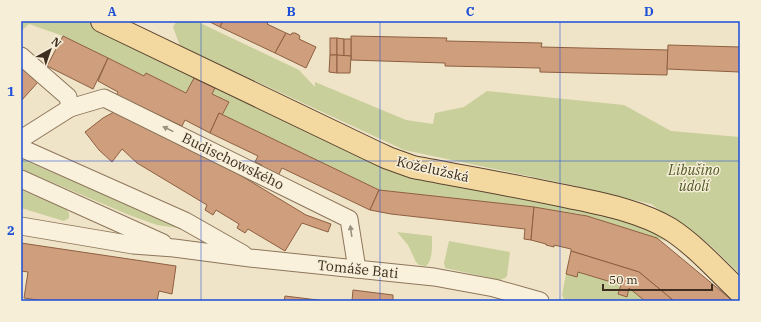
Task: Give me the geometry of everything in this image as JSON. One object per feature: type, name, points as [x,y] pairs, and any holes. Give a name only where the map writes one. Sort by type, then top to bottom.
[{"type":"main road","name":"Koželužská","points":[[102,21],[401,163],[413,167],[510,184],[601,204],[653,220],[669,229],[692,246],[740,292]]},
{"type":"street","points":[[21,56],[68,97],[70,108],[21,139]]},
{"type":"street","name":"Budischowského","points":[[70,108],[104,98],[349,219],[357,269]]},
{"type":"street","points":[[21,148],[185,221],[250,258]]},
{"type":"street","name":"Tomáše Bati","points":[[21,180],[174,248]]},
{"type":"street","name":"Tomáše Bati","points":[[21,226],[133,245],[174,248],[250,258],[434,277],[494,288],[540,301]]},
{"type":"green space","points":[[21,21],[102,21],[401,160],[569,195],[703,254],[580,214],[534,207],[379,190],[222,115],[229,102],[212,94],[215,88],[194,78],[186,93],[146,74],[144,76],[63,36],[29,24],[21,31]]},
{"type":"green space","name":"Libušino údolí","points":[[176,22],[198,22],[299,70],[315,87],[315,82],[406,120],[433,124],[435,113],[464,107],[487,91],[624,105],[671,131],[740,137],[740,274],[710,245],[651,204],[571,185],[404,150],[180,46],[173,27]]},
{"type":"green space","points":[[21,159],[185,229],[157,225],[129,215],[21,169]]},
{"type":"green space","points":[[21,190],[66,209],[69,213],[69,218],[64,221],[21,208]]},
{"type":"green space","points":[[397,232],[432,236],[431,257],[426,266],[419,265],[416,262],[408,245]]},
{"type":"green space","points":[[449,241],[510,252],[507,276],[500,280],[445,268],[444,263]]},
{"type":"green space","points":[[578,272],[621,285],[627,296],[629,288],[645,301],[565,301],[562,295],[566,274],[576,277]]},
{"type":"building","points":[[208,21],[223,21],[220,27]]},
{"type":"building","points":[[223,21],[264,21],[286,33],[275,53],[220,27]]},
{"type":"building","points":[[286,33],[291,35],[292,33],[295,33],[299,35],[299,39],[316,47],[306,68],[275,53]]},
{"type":"building","points":[[63,36],[108,58],[93,89],[47,66]]},
{"type":"building","points":[[351,36],[447,38],[446,41],[542,43],[541,47],[668,50],[667,75],[540,72],[540,68],[445,66],[445,63],[351,60]]},
{"type":"building","points":[[330,38],[337,38],[337,55],[330,55]]},
{"type":"building","points":[[337,38],[344,39],[344,56],[337,55]]},
{"type":"building","points":[[344,39],[351,39],[351,56],[344,56]]},
{"type":"building","points":[[668,45],[740,47],[740,72],[667,69]]},
{"type":"building","points":[[330,55],[337,55],[337,73],[329,72]]},
{"type":"building","points":[[337,55],[351,56],[350,73],[337,73]]},
{"type":"building","points":[[108,58],[144,76],[146,73],[186,93],[194,78],[215,88],[212,94],[229,102],[222,115],[219,113],[210,133],[185,120],[182,126],[131,102],[130,104],[115,98],[118,92],[98,81]]},
{"type":"building","points":[[21,66],[39,81],[21,101]]},
{"type":"building","points":[[114,112],[202,152],[306,215],[331,224],[328,232],[302,223],[285,251],[248,229],[245,233],[237,228],[239,224],[216,210],[213,215],[205,210],[207,205],[137,163],[122,149],[112,162],[99,150],[85,132],[103,118]]},
{"type":"building","points":[[219,113],[379,190],[370,210],[282,168],[278,176],[260,168],[262,165],[255,162],[258,156],[210,133]]},
{"type":"building","points":[[379,190],[534,207],[531,240],[524,239],[525,229],[391,214],[370,210]]},
{"type":"building","points":[[534,207],[587,216],[657,238],[733,301],[674,301],[639,272],[571,251],[571,249],[554,245],[554,247],[531,240]]},
{"type":"building","points":[[21,243],[176,266],[172,294],[159,291],[157,301],[44,301],[24,298],[28,272],[21,271]]},
{"type":"building","points":[[571,251],[639,272],[674,301],[645,301],[629,288],[627,297],[618,294],[621,285],[578,272],[577,277],[566,274]]},
{"type":"building","points":[[353,290],[393,295],[393,301],[352,301]]},
{"type":"building","points":[[285,296],[326,301],[284,301]]}]
